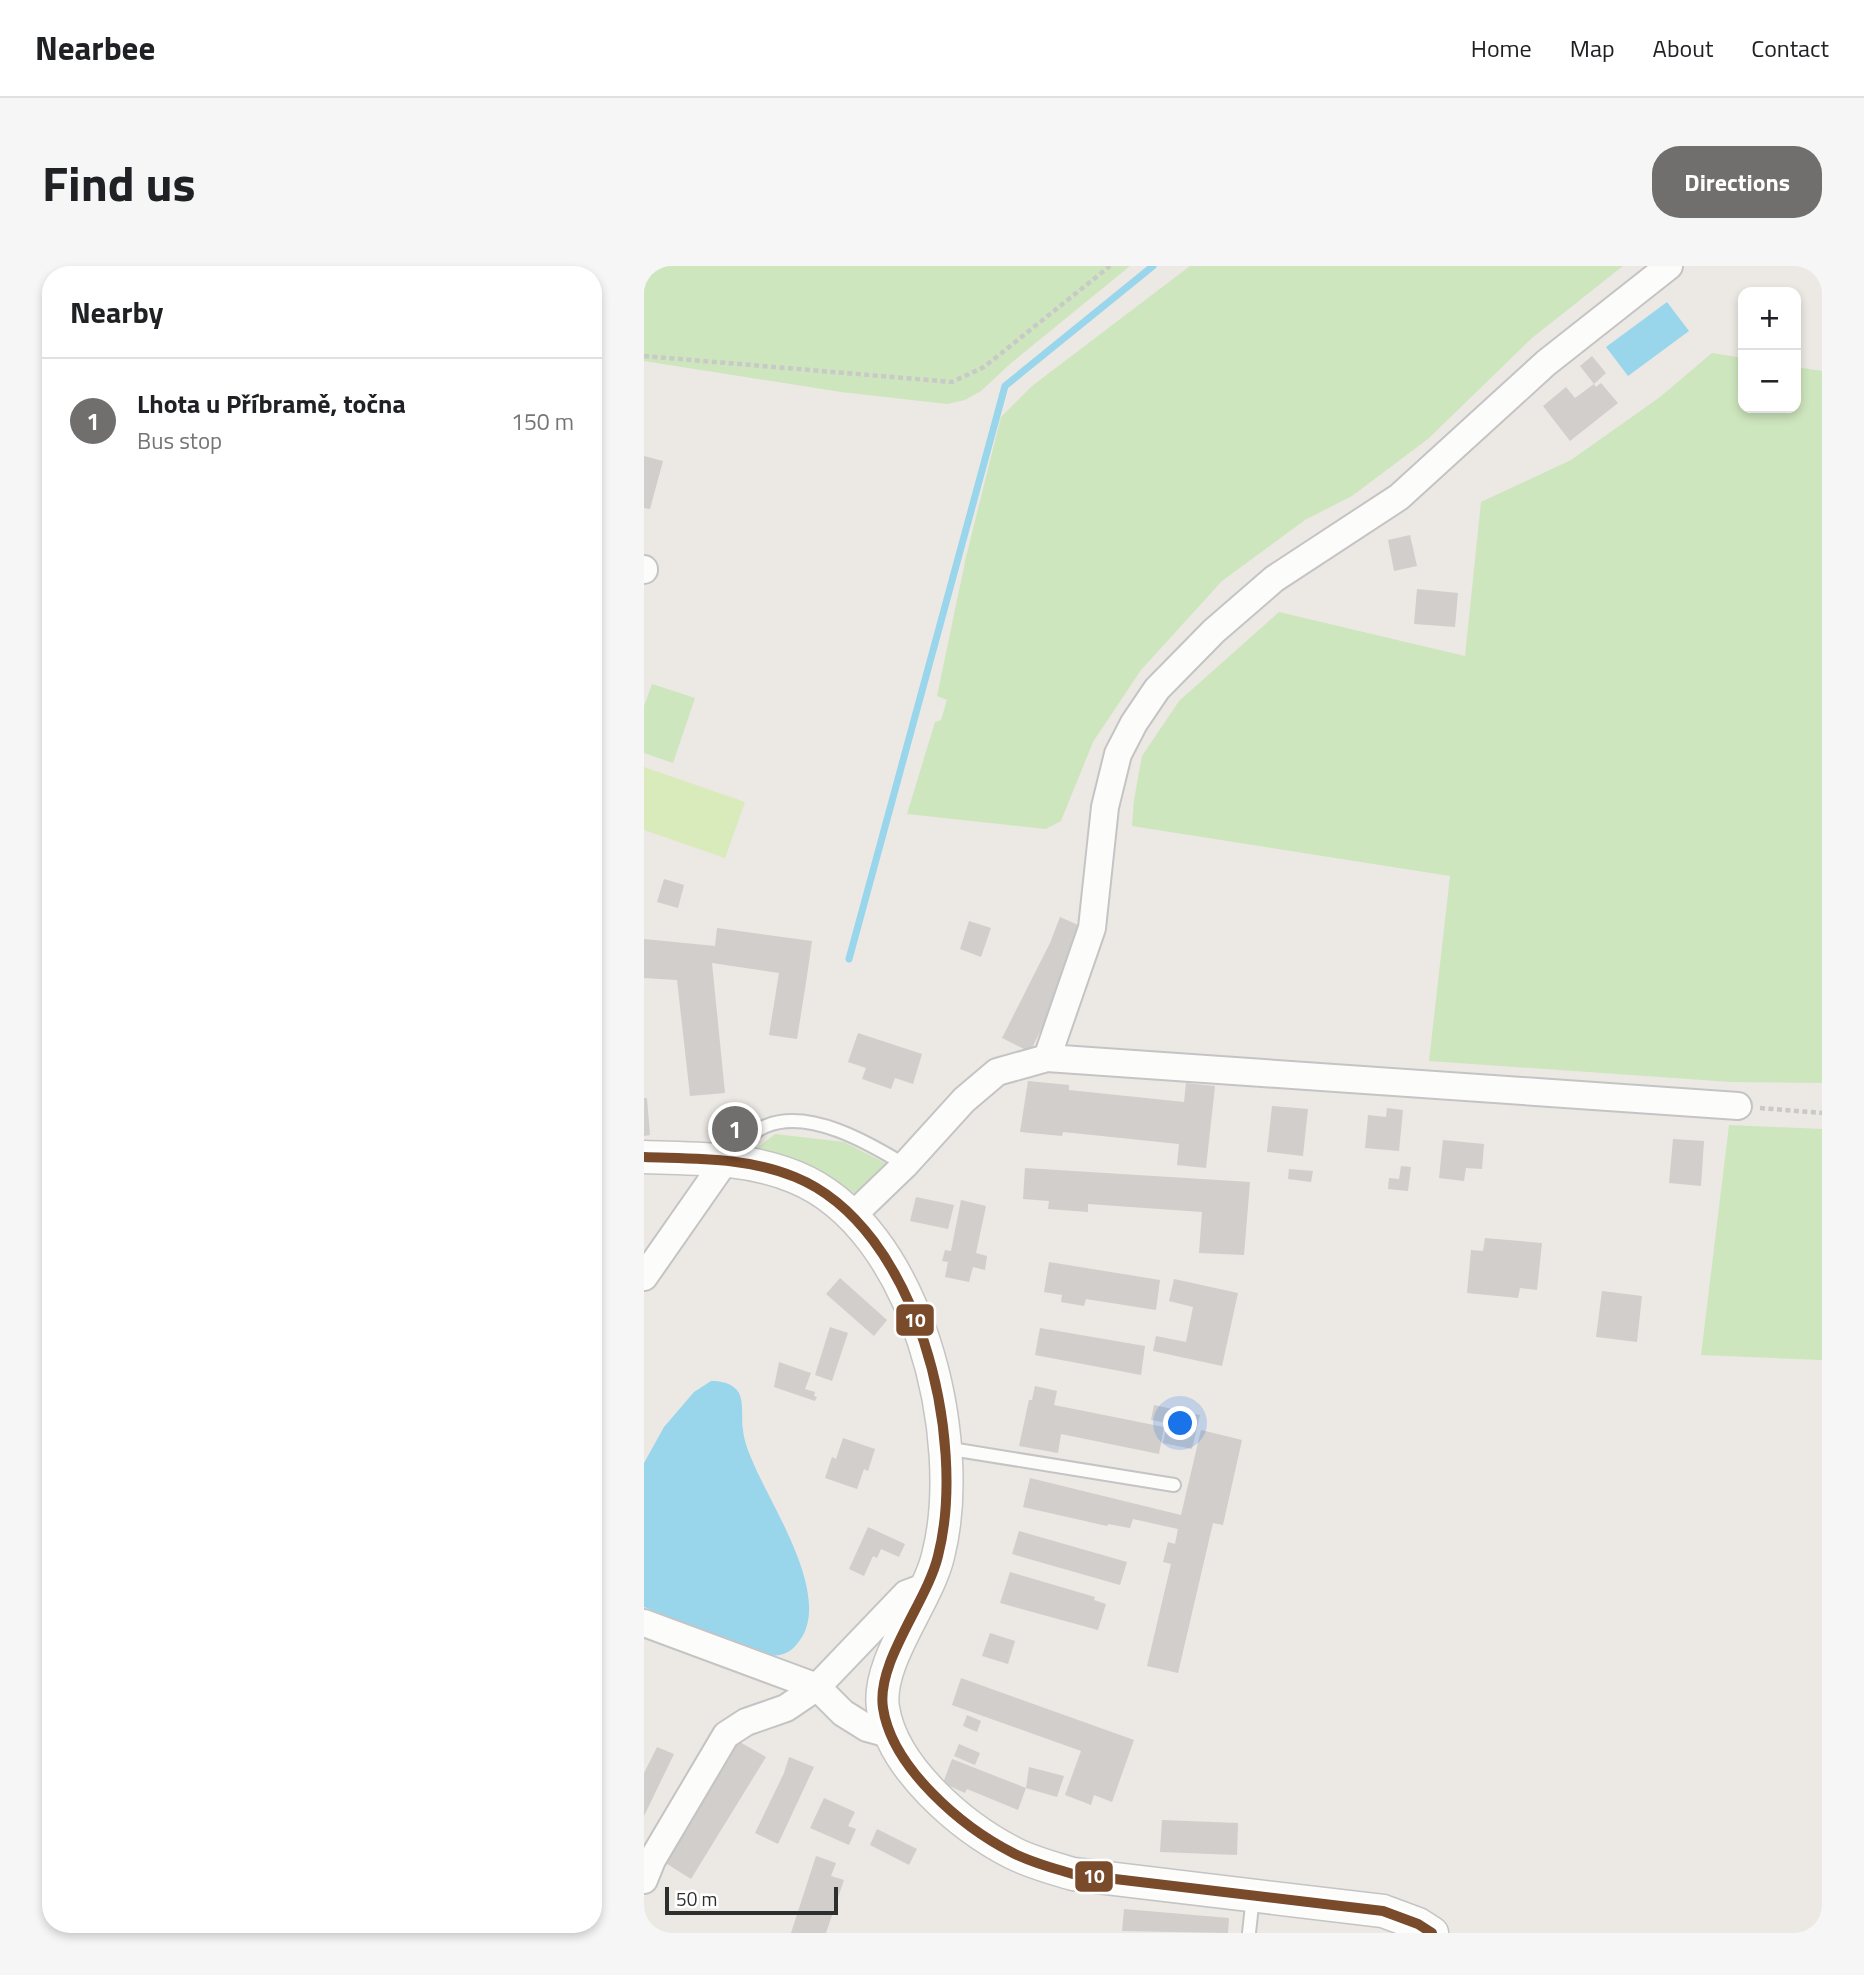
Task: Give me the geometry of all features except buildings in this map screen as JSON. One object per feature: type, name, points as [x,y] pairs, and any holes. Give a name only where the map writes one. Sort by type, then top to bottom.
[{"type":"street","points":[[1047,1058],[1092,928],[1105,807],[1118,754],[1134,723],[1157,689],[1214,631],[1274,579],[1399,497],[1546,363],[1670,266]]},
{"type":"street","points":[[852,1216],[905,1165],[964,1100],[998,1072],[1047,1058],[1738,1106]]},
{"type":"street","points":[[644,1157],[725,1161],[763,1166],[797,1177],[827,1195],[852,1216],[880,1249],[901,1284],[924,1338],[940,1407],[948,1492],[946,1524],[937,1560],[895,1652],[884,1683],[882,1706],[889,1734],[913,1772],[942,1803],[1011,1852],[1040,1865],[1073,1874],[1383,1911],[1418,1924],[1432,1933]]},
{"type":"street","points":[[644,1276],[725,1161]]},
{"type":"street","points":[[644,1880],[652,1860],[726,1735],[746,1721],[786,1708],[817,1687],[906,1594],[927,1586]]},
{"type":"street","points":[[644,1623],[817,1687],[843,1713],[867,1728],[889,1734]]},
{"type":"lane","points":[[725,1161],[763,1127],[779,1122],[818,1124],[862,1139],[905,1165]]},
{"type":"lane","points":[[944,1448],[1174,1485]]},
{"type":"lane","points":[[1248,1933],[1253,1896]]},
{"type":"path","points":[[644,356],[952,382],[984,367],[1110,266]]},
{"type":"path","points":[[1738,1106],[1822,1113]]},
{"type":"green space","points":[[644,266],[1130,266],[981,391],[965,400],[947,404],[841,392],[644,361]]},
{"type":"green space","points":[[1190,266],[1623,266],[1532,338],[1428,439],[1352,496],[1305,520],[1222,581],[1141,670],[1093,742],[1061,821],[1046,829],[907,814],[935,722],[941,720],[947,700],[937,696],[966,557],[1001,417],[1032,386]]},
{"type":"green space","points":[[1712,353],[1738,357],[1738,413],[1801,413],[1801,368],[1822,371],[1822,1083],[1731,1082],[1429,1061],[1450,876],[1132,826],[1142,756],[1179,701],[1279,612],[1465,656],[1481,502],[1571,460],[1660,397]]},
{"type":"green space","points":[[652,684],[695,698],[673,763],[644,753],[644,706]]},
{"type":"green space","points":[[644,767],[745,802],[725,858],[644,830]]},
{"type":"green space","points":[[1729,1125],[1822,1129],[1822,1360],[1701,1355]]},
{"type":"green space","points":[[775,1134],[844,1142],[889,1165],[856,1194],[806,1166],[753,1151]]},
{"type":"water","points":[[1667,302],[1689,331],[1628,376],[1606,347]]},
{"type":"water","points":[[711,1381],[730,1385],[739,1393],[748,1449],[796,1552],[805,1578],[809,1603],[807,1625],[790,1651],[774,1656],[764,1655],[644,1607],[644,1463],[664,1427],[694,1392]]},
{"type":"waterway","points":[[849,959],[1005,386],[1153,266]]},
{"type":"transit line","name":"10","points":[[644,1157],[740,1162],[795,1177],[838,1203],[873,1241],[902,1288],[924,1341],[938,1398],[946,1454],[946,1508],[938,1556],[932,1574],[887,1671],[883,1708],[889,1730],[900,1752],[932,1793],[952,1812],[993,1842],[1028,1860],[1073,1874],[1383,1911],[1418,1924],[1432,1933]]},
{"type":"place","name":"Lhota u Příbramě, točna","points":[[735,1129]]}]
